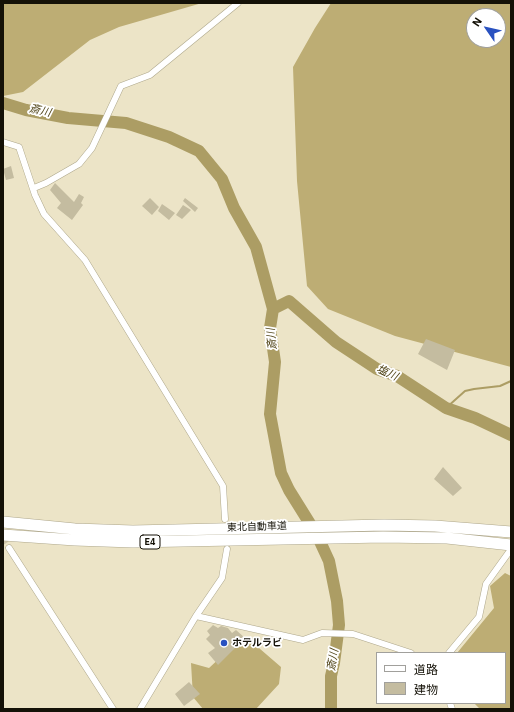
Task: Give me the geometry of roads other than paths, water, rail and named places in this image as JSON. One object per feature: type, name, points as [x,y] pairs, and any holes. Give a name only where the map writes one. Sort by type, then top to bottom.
[{"type":"highway","name":"東北自動車道","points":[[3,522],[75,529],[133,531],[292,526],[435,526],[511,532]]},
{"type":"highway","name":"東北自動車道","points":[[3,535],[133,542],[336,538],[447,538],[510,553]]},
{"type":"street","points":[[34,188],[79,164],[92,148],[121,86],[150,75],[238,3]]},
{"type":"street","points":[[3,142],[19,147],[44,214],[85,260],[223,486],[225,519]]},
{"type":"street","points":[[9,548],[113,709]]},
{"type":"street","points":[[140,709],[196,616],[222,578],[227,549]]},
{"type":"street","points":[[450,652],[479,617],[486,584],[510,553]]},
{"type":"street","points":[[196,616],[303,640],[322,633],[353,634],[408,652]]},
{"type":"waterway","name":"斎川","points":[[3,103],[26,110],[68,118],[126,123],[169,137],[199,151],[222,179],[234,208],[256,247],[273,309],[270,328],[275,362],[270,414],[281,473],[289,490],[317,535],[329,561],[337,601],[339,625],[331,676],[331,709]]},
{"type":"waterway","name":"塩川","points":[[273,309],[289,301],[336,342],[377,369],[397,376],[446,408],[475,418],[511,435]]},
{"type":"waterway","points":[[446,408],[465,391],[500,386],[511,381]]},
{"type":"tunnel","points":[[3,538],[9,548]]},
{"type":"place","name":"ホテルラビ","points":[[224,643]]}]
